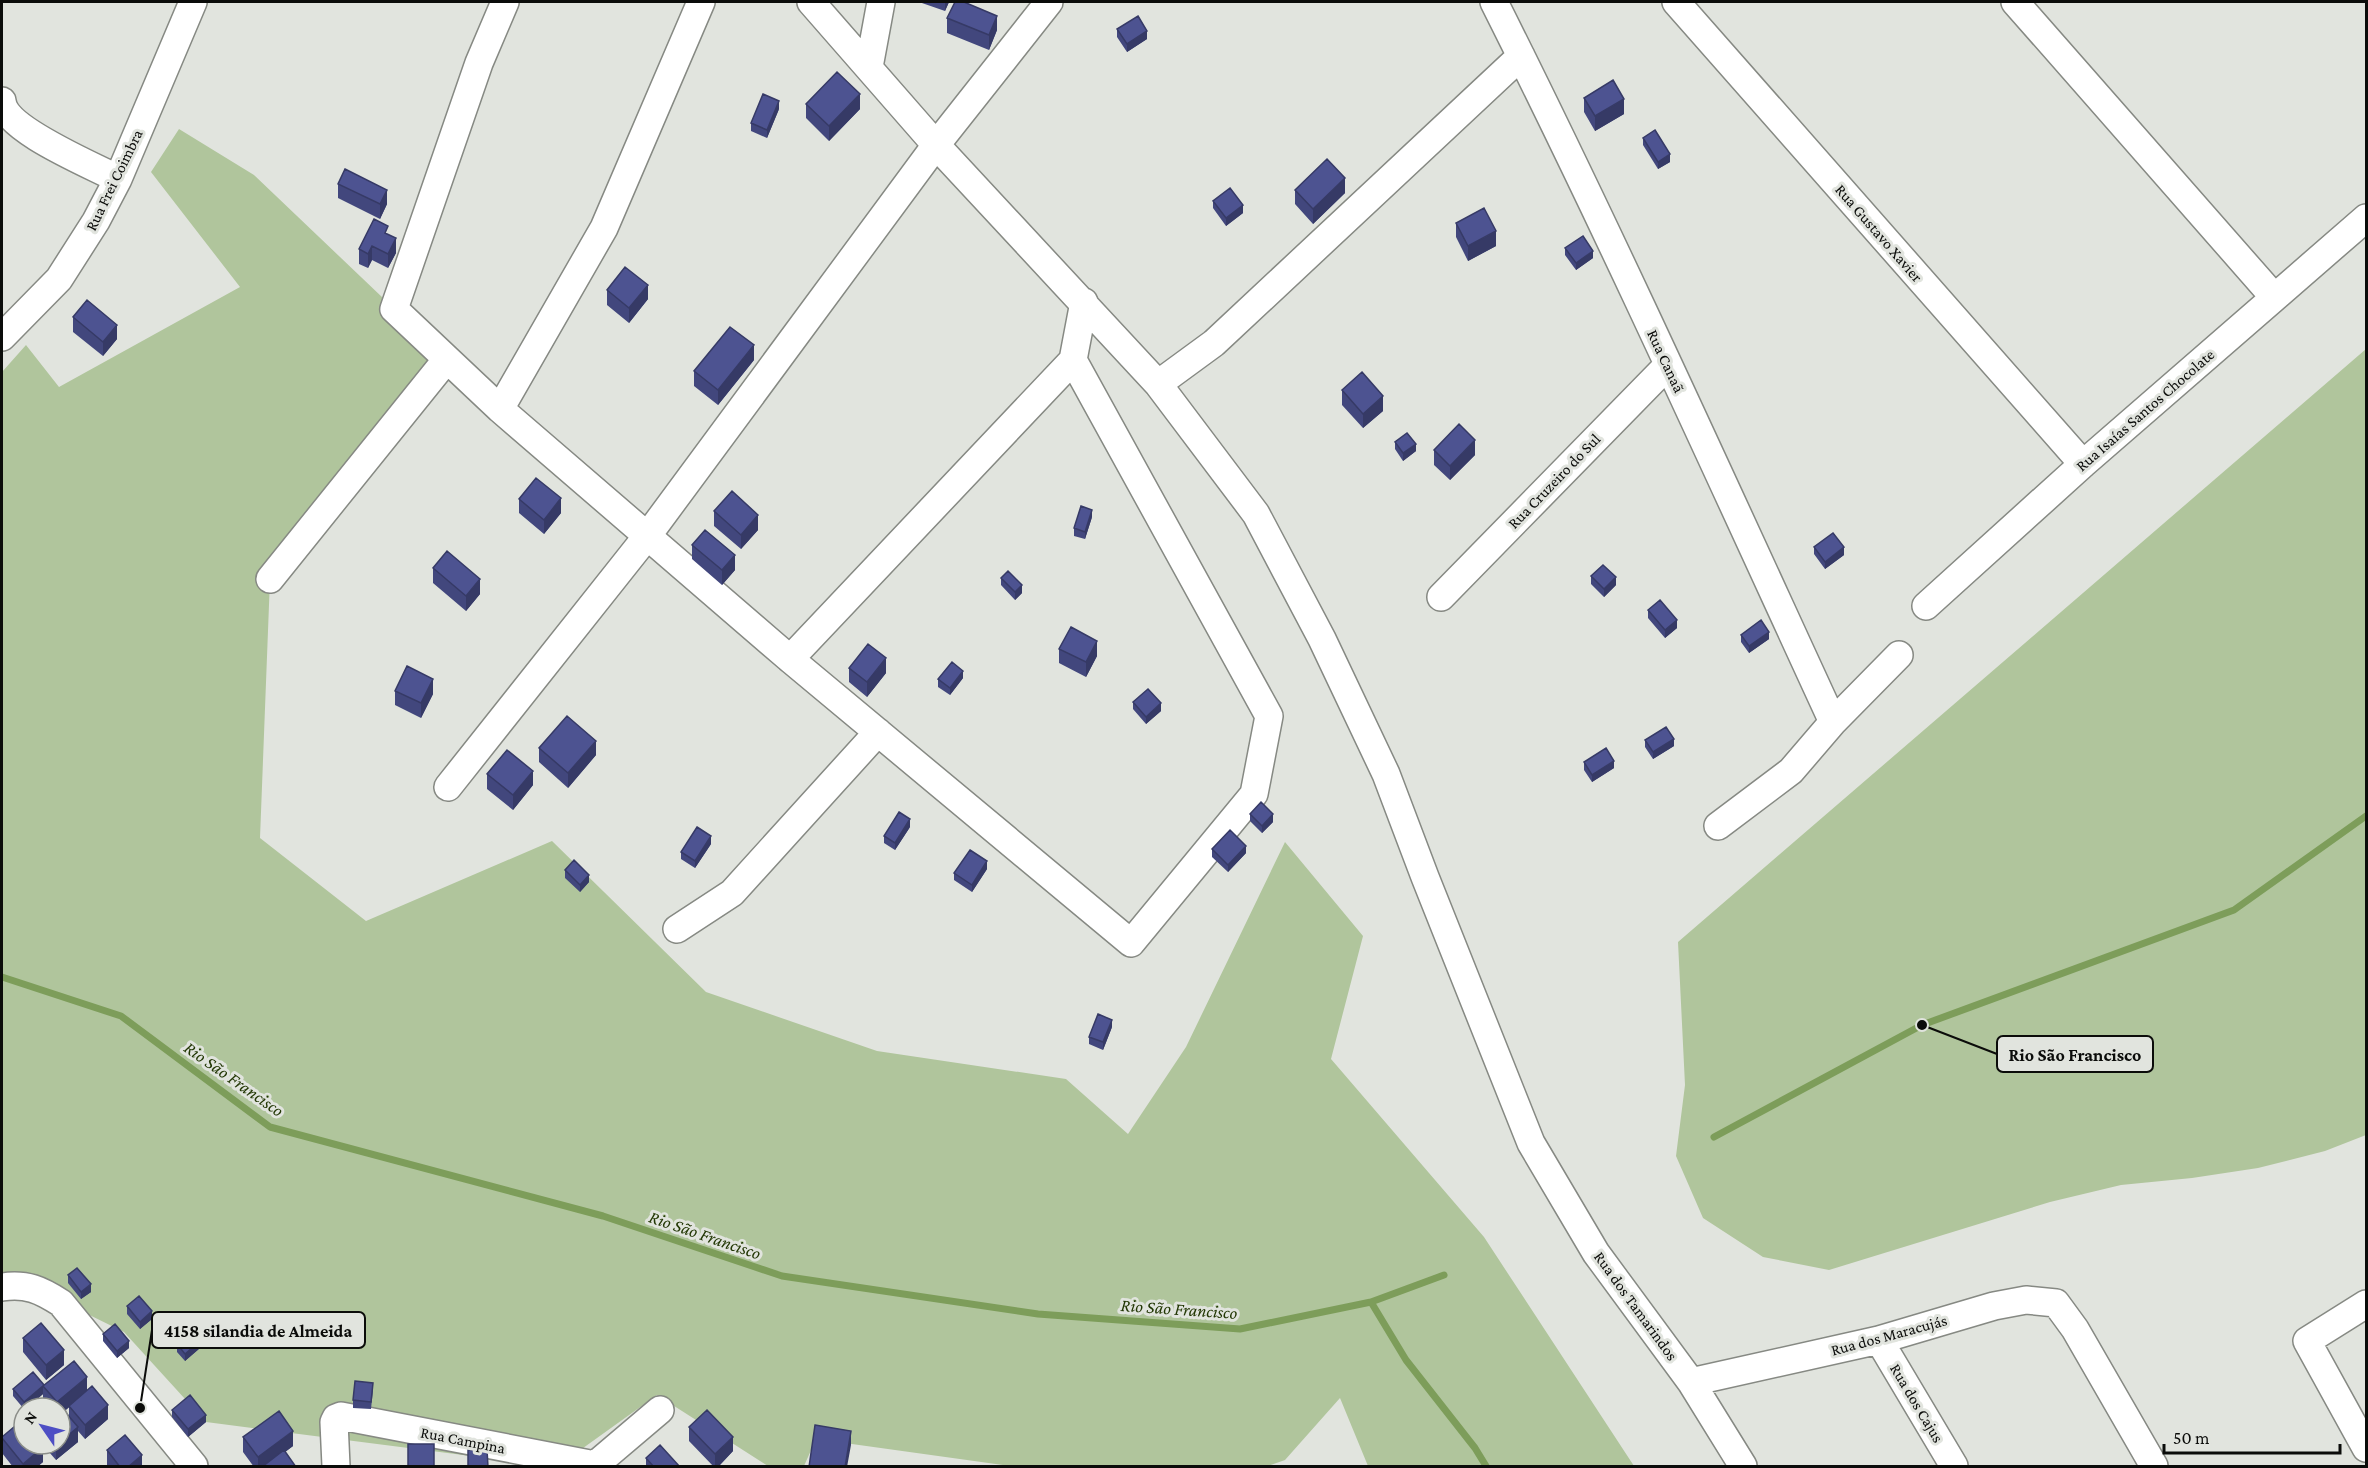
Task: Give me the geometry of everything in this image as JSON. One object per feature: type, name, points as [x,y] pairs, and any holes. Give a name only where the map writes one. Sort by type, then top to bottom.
[{"type":"street","name":"Rua Frei Coimbra","points":[[2,337],[59,279],[96,221],[118,179],[193,2]]},
{"type":"street","points":[[505,2],[479,63],[394,309],[500,409],[790,659],[1131,943],[1254,794],[1269,716],[1073,360]]},
{"type":"street","points":[[500,409],[604,228],[701,2]]},
{"type":"street","name":"Rua dos Tamarindos","points":[[811,2],[936,145],[1158,384],[1256,514],[1322,639],[1386,774],[1531,1143],[1596,1253],[1691,1382],[1743,1467]]},
{"type":"street","points":[[869,67],[881,2]]},
{"type":"street","points":[[448,787],[648,535],[936,145],[1049,2]]},
{"type":"street","name":"Rua Canaã","points":[[1494,2],[1668,365],[1833,722]]},
{"type":"street","name":"Rua Gustavo Xavier","points":[[1676,2],[2083,464]]},
{"type":"street","points":[[2015,2],[2274,297]]},
{"type":"street","points":[[1158,384],[1214,343],[1521,56]]},
{"type":"street","points":[[2,101],[2,108],[26,131],[118,179]]},
{"type":"street","name":"Rua Isaías Santos Chocolate","points":[[1926,606],[2083,464],[2367,218]]},
{"type":"street","points":[[790,659],[1073,360],[1084,302]]},
{"type":"street","points":[[270,579],[447,359]]},
{"type":"street","name":"Rua Cruzeiro do Sul","points":[[1441,597],[1668,365]]},
{"type":"street","points":[[1718,826],[1791,771],[1833,722],[1899,656]]},
{"type":"street","points":[[677,929],[732,893],[878,732]]},
{"type":"street","points":[[2,1287],[14,1285],[40,1290],[61,1303],[189,1465]]},
{"type":"street","name":"Rua dos Maracujás","points":[[1691,1382],[1879,1340],[1994,1306],[2026,1300],[2056,1303],[2075,1329],[2154,1467]]},
{"type":"street","points":[[2367,1304],[2307,1341],[2367,1448]]},
{"type":"street","name":"Rua dos Cajus","points":[[1879,1340],[1954,1467]]},
{"type":"street","name":"Rua Campina","points":[[336,1467],[334,1422],[341,1416],[594,1466],[660,1410]]},
{"type":"green space","points":[[179,129],[254,175],[447,359],[270,579],[260,838],[366,921],[552,841],[706,992],[877,1051],[1066,1079],[1128,1134],[1186,1047],[1285,842],[1363,936],[1331,1059],[1484,1237],[1634,1466],[1368,1466],[1340,1398],[1285,1460],[1268,1466],[1010,1466],[816,1439],[804,1466],[768,1466],[657,1395],[558,1466],[548,1466],[206,1422],[124,1332],[2,1272],[2,372],[26,345],[59,387],[240,287],[151,172]]},
{"type":"green space","points":[[2366,349],[2366,1135],[2325,1151],[2258,1168],[2121,1185],[2050,1202],[1829,1270],[1763,1257],[1703,1218],[1676,1156],[1685,1085],[1678,942]]},
{"type":"building","points":[[955,2],[964,2],[997,16],[989,35],[947,18]]},
{"type":"building","points":[[1138,16],[1147,31],[1127,44],[1117,29]]},
{"type":"building","points":[[837,72],[860,94],[829,126],[806,104]]},
{"type":"building","points":[[1613,80],[1624,99],[1595,116],[1584,98]]},
{"type":"building","points":[[763,94],[779,101],[767,130],[751,123]]},
{"type":"building","points":[[1655,130],[1670,154],[1658,162],[1643,138]]},
{"type":"building","points":[[1327,159],[1345,178],[1313,209],[1295,190]]},
{"type":"building","points":[[345,169],[387,190],[380,204],[338,184]]},
{"type":"building","points":[[1230,188],[1243,205],[1226,218],[1213,201]]},
{"type":"building","points":[[1484,208],[1496,231],[1468,246],[1456,223]]},
{"type":"building","points":[[374,219],[388,226],[385,233],[396,238],[388,254],[372,246],[368,254],[359,249]]},
{"type":"building","points":[[1583,236],[1593,251],[1576,263],[1565,248]]},
{"type":"building","points":[[625,267],[648,285],[629,308],[607,290]]},
{"type":"building","points":[[87,300],[117,325],[103,342],[73,317]]},
{"type":"building","points":[[730,327],[754,345],[718,390],[694,371]]},
{"type":"building","points":[[1362,372],[1383,396],[1363,414],[1342,390]]},
{"type":"building","points":[[1459,424],[1475,440],[1450,466],[1434,450]]},
{"type":"building","points":[[1407,433],[1416,444],[1403,453],[1395,442]]},
{"type":"building","points":[[536,478],[561,498],[544,520],[519,499]]},
{"type":"building","points":[[732,491],[758,515],[741,535],[714,511]]},
{"type":"building","points":[[1081,506],[1092,510],[1085,532],[1074,528]]},
{"type":"building","points":[[705,530],[735,555],[722,570],[692,545]]},
{"type":"building","points":[[1833,533],[1844,547],[1825,562],[1814,547]]},
{"type":"building","points":[[447,551],[480,579],[466,596],[433,568]]},
{"type":"building","points":[[1603,565],[1616,577],[1604,589],[1591,576]]},
{"type":"building","points":[[1008,571],[1022,585],[1015,592],[1001,578]]},
{"type":"building","points":[[1660,600],[1677,620],[1665,630],[1648,610]]},
{"type":"building","points":[[1761,620],[1769,632],[1749,646],[1741,635]]},
{"type":"building","points":[[1071,627],[1097,641],[1086,662],[1059,649]]},
{"type":"building","points":[[868,644],[886,658],[867,682],[849,668]]},
{"type":"building","points":[[952,662],[963,671],[950,688],[938,679]]},
{"type":"building","points":[[407,666],[433,679],[421,703],[395,691]]},
{"type":"building","points":[[1148,689],[1161,703],[1146,717],[1133,702]]},
{"type":"building","points":[[567,716],[596,741],[568,773],[539,748]]},
{"type":"building","points":[[1666,727],[1674,739],[1653,752],[1645,740]]},
{"type":"building","points":[[1606,748],[1614,761],[1592,775],[1584,762]]},
{"type":"building","points":[[507,750],[533,771],[513,795],[487,774]]},
{"type":"building","points":[[1261,802],[1273,814],[1262,826],[1250,814]]},
{"type":"building","points":[[899,812],[910,819],[895,843],[884,836]]},
{"type":"building","points":[[697,827],[711,836],[695,861],[681,852]]},
{"type":"building","points":[[1230,830],[1246,846],[1228,865],[1212,849]]},
{"type":"building","points":[[970,850],[987,861],[972,885],[954,873]]},
{"type":"building","points":[[574,860],[589,875],[580,885],[565,870]]},
{"type":"building","points":[[1098,1014],[1112,1020],[1103,1042],[1089,1037]]},
{"type":"building","points":[[77,1268],[91,1284],[81,1292],[68,1275]]},
{"type":"building","points":[[139,1296],[152,1311],[140,1322],[127,1306]]},
{"type":"building","points":[[41,1323],[64,1350],[46,1365],[23,1338]]},
{"type":"building","points":[[115,1324],[129,1341],[117,1351],[103,1334]]},
{"type":"building","points":[[193,1331],[200,1341],[185,1354],[177,1344]]},
{"type":"building","points":[[74,1361],[87,1377],[64,1396],[52,1396],[43,1386]]},
{"type":"building","points":[[33,1372],[44,1385],[31,1396],[19,1396],[13,1389]]},
{"type":"building","points":[[355,1381],[373,1383],[371,1402],[353,1400]]},
{"type":"building","points":[[92,1386],[108,1405],[85,1425],[72,1410],[72,1403]]},
{"type":"building","points":[[190,1395],[206,1415],[188,1429],[172,1410]]},
{"type":"building","points":[[707,1410],[733,1437],[715,1454],[689,1427]]},
{"type":"building","points":[[279,1411],[293,1431],[258,1457],[243,1437]]},
{"type":"building","points":[[72,1420],[78,1427],[72,1432]]},
{"type":"building","points":[[815,1425],[851,1431],[845,1467],[809,1467]]},
{"type":"building","points":[[12,1429],[12,1450],[2,1438]]},
{"type":"building","points":[[125,1435],[142,1455],[128,1467],[120,1467],[107,1450]]},
{"type":"building","points":[[408,1444],[434,1444],[434,1467],[408,1467]]},
{"type":"building","points":[[660,1445],[680,1467],[654,1467],[646,1458]]},
{"type":"building","points":[[487,1449],[488,1467],[468,1467],[468,1450]]},
{"type":"building","points":[[284,1450],[296,1467],[262,1467]]},
{"type":"building","points":[[17,1456],[32,1456],[23,1464]]},
{"type":"waterway","name":"Rio São Francisco","points":[[1714,1137],[1922,1025],[2234,910],[2366,816]]},
{"type":"waterway","name":"Rio São Francisco","points":[[2,977],[121,1016],[270,1127],[603,1216],[782,1276],[1038,1314],[1240,1329],[1371,1302],[1444,1275]]},
{"type":"waterway","points":[[1371,1302],[1406,1360],[1475,1448],[1486,1466]]},
{"type":"place","name":"Rio São Francisco","points":[[1922,1025]]},
{"type":"place","name":"4158 silandia de Almeida","points":[[140,1408]]}]
